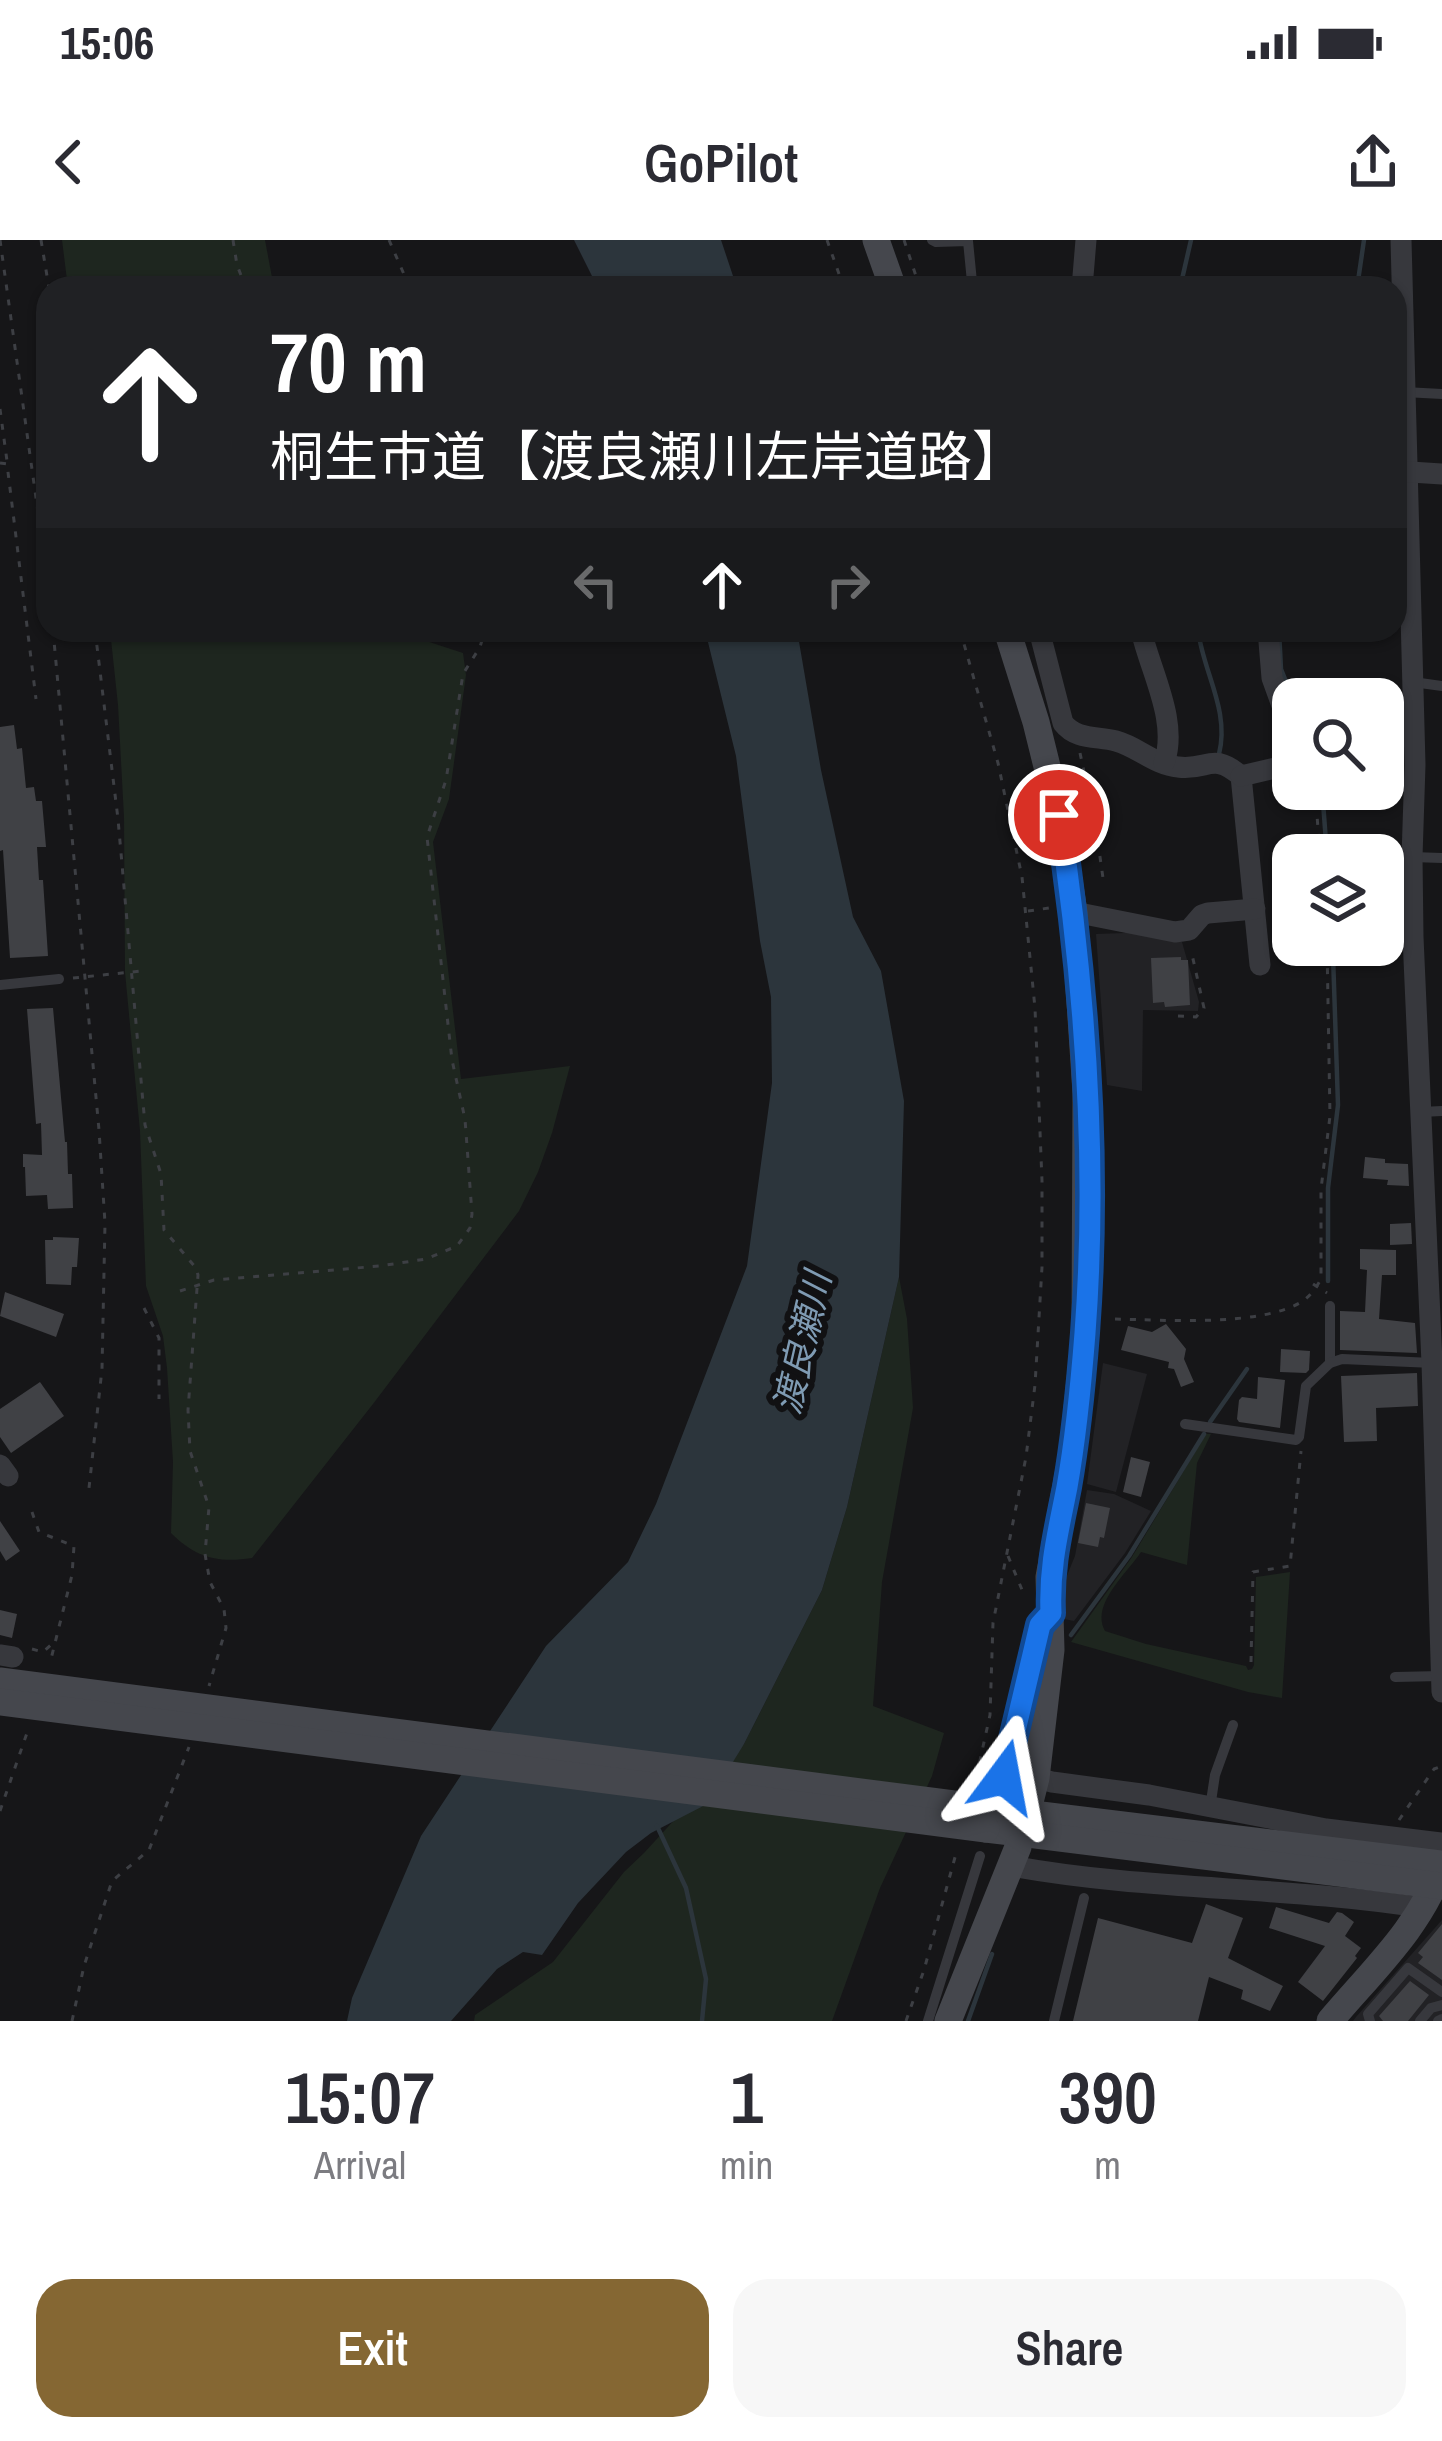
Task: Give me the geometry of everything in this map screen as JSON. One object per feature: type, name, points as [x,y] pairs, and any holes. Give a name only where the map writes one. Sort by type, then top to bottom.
[{"type":"street","points":[[876,240],[889,276]]},
{"type":"street","points":[[1083,276],[1086,240]]},
{"type":"street","points":[[1401,240],[1402,276]]},
{"type":"street","points":[[1407,471],[1442,473]]},
{"type":"street","points":[[1407,640],[1415,765],[1413,937],[1432,1112],[1442,1692]]},
{"type":"street","points":[[1011,642],[1059,815],[1086,1094],[1087,1302],[1073,1448],[1049,1577],[1046,1619],[1051,1650],[1034,1788],[1052,1783],[1149,1795],[1326,1829],[1442,1843]]},
{"type":"street","points":[[1042,642],[1063,723],[1076,734],[1117,741],[1184,767],[1223,763],[1241,776],[1260,964]]},
{"type":"street","points":[[1144,642],[1165,714],[1169,748],[1164,763]]},
{"type":"street","points":[[1269,642],[1272,678]]},
{"type":"street","points":[[1241,776],[1272,769]]},
{"type":"street","points":[[1068,909],[1185,931],[1208,913],[1255,909]]},
{"type":"street","points":[[11,1661],[979,1823]]},
{"type":"street","points":[[0,1702],[979,1823],[1436,1886]]},
{"type":"street","points":[[948,2021],[1014,1857],[1205,1889],[1322,1894],[1436,1886]]},
{"type":"street","points":[[1333,2020],[1436,1886]]},
{"type":"lane","points":[[932,240],[968,241],[971,276]]},
{"type":"lane","points":[[1407,392],[1442,394]]},
{"type":"lane","points":[[1413,682],[1442,686]]},
{"type":"lane","points":[[1412,857],[1442,858]]},
{"type":"lane","points":[[1404,937],[1413,937]]},
{"type":"lane","points":[[0,985],[59,979]]},
{"type":"lane","points":[[1330,1306],[1330,1364]]},
{"type":"lane","points":[[1185,1424],[1296,1440],[1306,1386],[1330,1364],[1342,1359],[1437,1363]]},
{"type":"lane","points":[[1004,1777],[1046,1619]]},
{"type":"lane","points":[[1395,1677],[1442,1676]]},
{"type":"lane","points":[[1210,1808],[1215,1774],[1233,1725]]},
{"type":"lane","points":[[928,2021],[979,1823]]},
{"type":"lane","points":[[1054,2021],[1084,1898]]},
{"type":"lane","points":[[1370,2021],[1368,2014],[1408,1968],[1442,1993]]},
{"type":"lane","points":[[1420,2021],[1431,2008],[1442,2006]]},
{"type":"path","points":[[0,240],[36,498]]},
{"type":"path","points":[[41,240],[47,276]]},
{"type":"path","points":[[233,240],[241,276]]},
{"type":"path","points":[[389,240],[405,276]]},
{"type":"path","points":[[827,240],[840,276]]},
{"type":"path","points":[[904,240],[916,276]]},
{"type":"path","points":[[0,409],[36,699]]},
{"type":"path","points":[[0,463],[7,464]]},
{"type":"path","points":[[54,642],[105,1223],[102,1369],[88,1488]]},
{"type":"path","points":[[96,642],[118,819],[145,1125],[161,1174],[164,1230],[196,1268],[198,1284],[188,1410],[190,1451],[209,1507],[205,1555],[226,1628],[207,1694]]},
{"type":"path","points":[[181,1291],[198,1284],[426,1259],[458,1246],[470,1228],[466,1119],[452,1060],[427,837],[446,781],[463,674],[481,642]]},
{"type":"path","points":[[906,2021],[979,1823],[989,1739],[993,1623],[1026,1457],[1042,1267],[1036,1030],[1027,911],[1007,800],[963,642]]},
{"type":"path","points":[[1076,734],[1103,878]]},
{"type":"path","points":[[1027,911],[1068,909]]},
{"type":"path","points":[[1178,1016],[1196,1017],[1204,1008],[1185,931]]},
{"type":"path","points":[[1115,1319],[1279,1312],[1303,1301],[1317,1287],[1330,1116],[1327,966]]},
{"type":"path","points":[[82,977],[142,971]]},
{"type":"path","points":[[144,1308],[159,1338],[159,1399]]},
{"type":"path","points":[[1251,1662],[1253,1572],[1290,1567],[1299,1437]]},
{"type":"path","points":[[32,1512],[39,1532],[74,1546],[72,1575],[47,1674]]},
{"type":"path","points":[[1007,1555],[1025,1598],[1046,1619]]},
{"type":"path","points":[[11,1661],[43,1652],[56,1641]]},
{"type":"path","points":[[0,1811],[28,1730]]},
{"type":"path","points":[[72,2021],[112,1881],[149,1850],[194,1733]]},
{"type":"path","points":[[1392,1838],[1434,1769],[1442,1766]]},
{"type":"shaded area","points":[[62,240],[265,240],[272,276],[66,276]]},
{"type":"shaded area","points":[[111,642],[429,642],[463,653],[466,675],[449,799],[433,842],[461,1079],[570,1066],[552,1133],[519,1211],[252,1558],[208,1557],[171,1533],[173,1462],[167,1368],[163,1336],[146,1286],[140,1131],[125,972],[118,705]]},
{"type":"shaded area","points":[[1127,929],[1182,942],[1199,1002],[1198,1011],[1143,1010],[1142,1091],[1107,1085],[1096,934],[1125,933]]},
{"type":"shaded area","points":[[899,1277],[913,1408],[882,1582],[873,1706],[944,1733],[932,1776],[880,1888],[832,2021],[474,2021],[475,2015],[553,1962],[624,1872],[744,1744],[822,1590],[847,1507]]},
{"type":"shaded area","points":[[1103,1363],[1147,1374],[1116,1492],[1087,1484]]},
{"type":"shaded area","points":[[1206,1434],[1211,1434],[1197,1463],[1187,1565],[1141,1552],[1106,1600],[1102,1621],[1105,1631],[1252,1669],[1256,1577],[1290,1572],[1282,1698],[1071,1642],[1132,1557]]},
{"type":"shaded area","points":[[1087,1490],[1114,1494],[1151,1511],[1074,1621],[1059,1618],[1061,1590],[1075,1556]]},
{"type":"shaded area","points":[[1442,1920],[1442,2021],[1353,2021],[1356,2017]]},
{"type":"water","points":[[574,240],[721,240],[733,276],[592,276]]},
{"type":"water","name":"渡良瀬川","points":[[708,642],[799,642],[853,917],[881,971],[904,1101],[899,1277],[847,1507],[822,1590],[744,1744],[707,1804],[651,1833],[626,1852],[578,1903],[542,1955],[523,1952],[497,1969],[451,2021],[347,2021],[352,1998],[421,1836],[546,1646],[628,1562],[656,1504],[747,1266],[772,1083],[771,997],[736,756]]},
{"type":"building","points":[[14,725],[26,788],[34,787],[36,801],[42,801],[46,847],[37,847],[48,956],[10,958],[0,851],[0,727]]},
{"type":"building","points":[[1151,958],[1188,960],[1190,1005],[1153,1003]]},
{"type":"building","points":[[53,1008],[73,1208],[48,1209],[47,1195],[26,1196],[23,1154],[42,1155],[27,1009]]},
{"type":"building","points":[[1365,1157],[1408,1164],[1409,1186],[1363,1178]]},
{"type":"building","points":[[1411,1223],[1412,1244],[1390,1245],[1390,1224]]},
{"type":"building","points":[[79,1238],[71,1285],[46,1284],[45,1240]]},
{"type":"building","points":[[1360,1249],[1396,1250],[1396,1275],[1382,1275],[1379,1319],[1415,1323],[1417,1353],[1340,1350],[1340,1311],[1365,1312],[1367,1270],[1360,1269]]},
{"type":"building","points":[[5,1292],[64,1314],[56,1337],[0,1316]]},
{"type":"building","points":[[1166,1324],[1186,1349],[1184,1359],[1194,1382],[1181,1387],[1169,1362],[1121,1350],[1128,1326],[1152,1332]]},
{"type":"building","points":[[1281,1349],[1310,1351],[1309,1370],[1280,1372]]},
{"type":"building","points":[[1417,1373],[1418,1406],[1376,1408],[1377,1441],[1344,1442],[1341,1376]]},
{"type":"building","points":[[1258,1377],[1285,1380],[1280,1428],[1237,1419],[1242,1397],[1257,1399]]},
{"type":"building","points":[[40,1382],[64,1416],[11,1453],[0,1437],[0,1409]]},
{"type":"building","points":[[1131,1457],[1150,1462],[1141,1497],[1123,1492]]},
{"type":"building","points":[[1086,1503],[1110,1508],[1098,1547],[1078,1543]]},
{"type":"building","points":[[0,1521],[20,1551],[6,1561],[0,1551]]},
{"type":"building","points":[[0,1610],[17,1614],[12,1638],[0,1635]]},
{"type":"building","points":[[1206,1904],[1243,1918],[1228,1958],[1283,1986],[1270,2011],[1241,1999],[1243,1990],[1209,1977],[1198,2021],[1073,2021],[1098,1918],[1192,1943]]},
{"type":"building","points":[[1276,1907],[1329,1923],[1337,1912],[1354,1922],[1345,1936],[1361,1948],[1323,2001],[1298,1982],[1325,1946],[1269,1928]]},
{"type":"building","points":[[1442,1924],[1442,1980],[1418,1963],[1423,1957],[1418,1953]]},
{"type":"building","points":[[1410,1981],[1429,1995],[1408,2021],[1383,2021],[1379,2016]]},
{"type":"waterway","points":[[1183,276],[1191,240]]},
{"type":"waterway","points":[[1359,276],[1364,240]]},
{"type":"waterway","points":[[1200,642],[1219,707],[1219,754]]},
{"type":"waterway","points":[[1280,642],[1285,678]]},
{"type":"waterway","points":[[1324,810],[1325,834]]},
{"type":"waterway","points":[[1328,1281],[1328,1188],[1338,1105],[1333,966]]},
{"type":"waterway","points":[[1210,1422],[1247,1369]]},
{"type":"waterway","points":[[1071,1635],[1129,1556],[1204,1434]]},
{"type":"waterway","points":[[657,1826],[686,1888],[706,1979],[702,2021]]},
{"type":"waterway","points":[[968,2021],[992,1954]]},
{"type":"route","points":[[1004,1777],[1040,1625],[1051,1613],[1049,1577],[1073,1448],[1087,1302],[1088,1150],[1080,986],[1059,815]]}]
